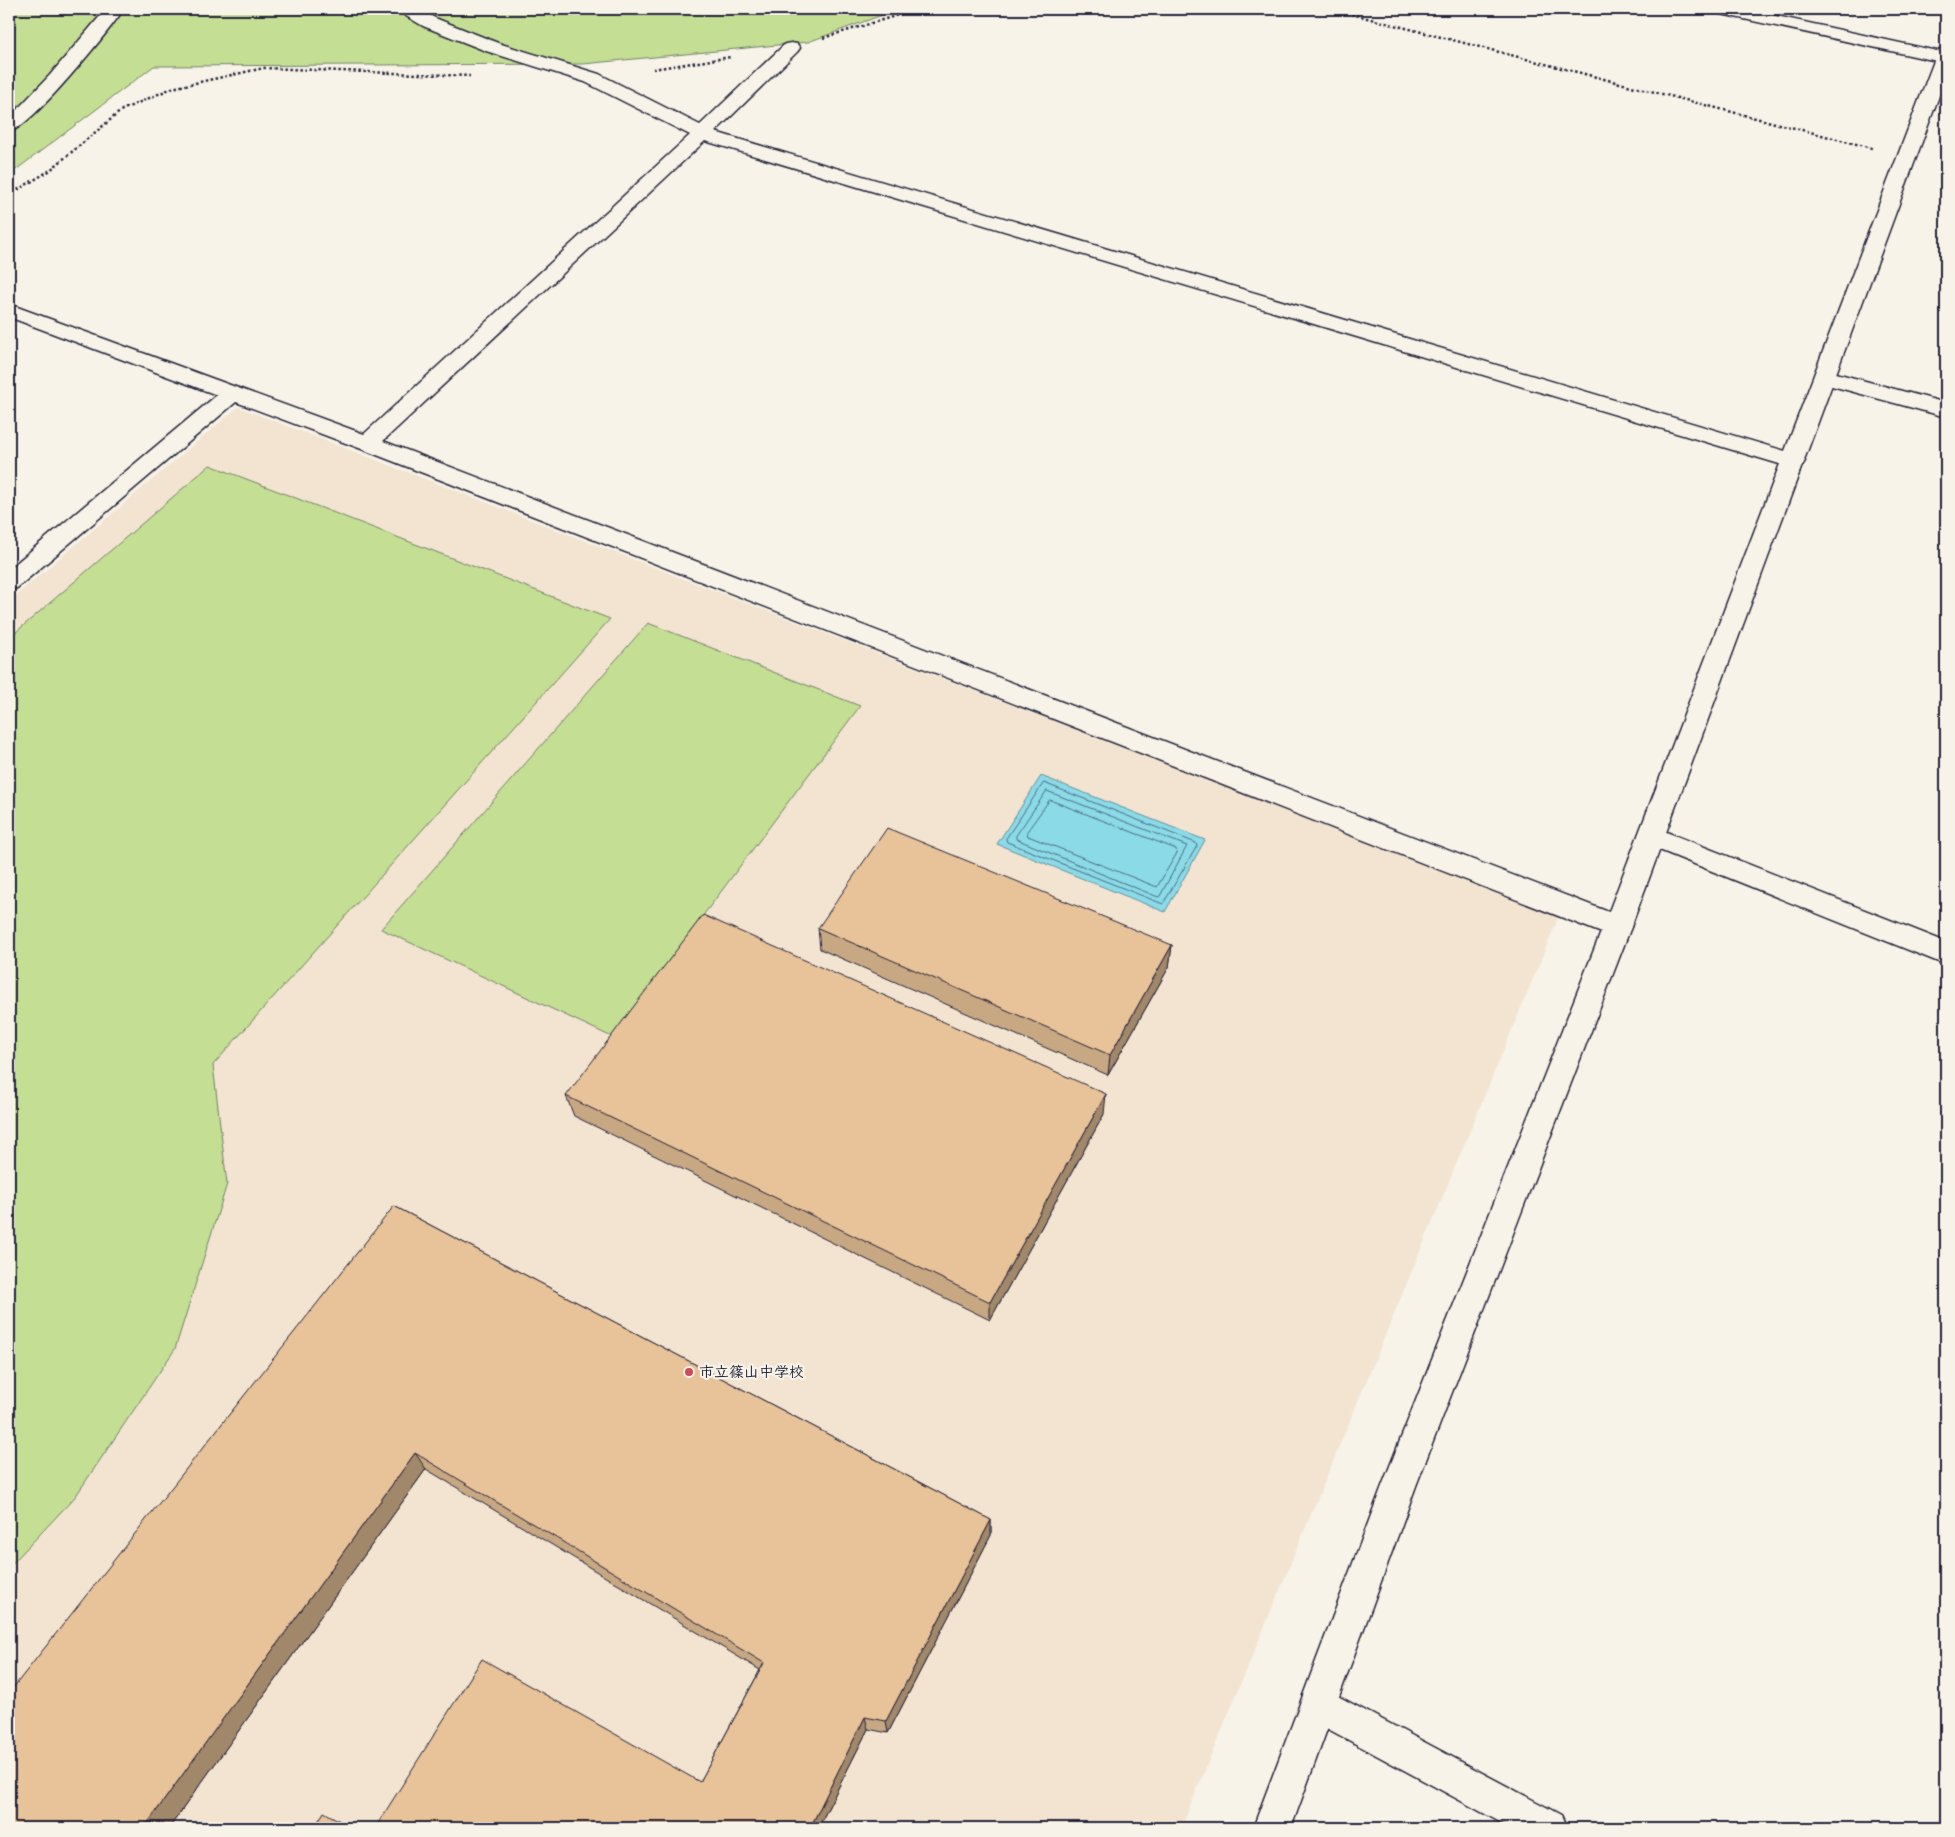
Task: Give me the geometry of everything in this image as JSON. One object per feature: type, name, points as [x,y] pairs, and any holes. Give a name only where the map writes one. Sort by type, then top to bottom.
[{"type":"street","points":[[9,126],[18,120],[57,79],[114,9]]},
{"type":"street","points":[[407,9],[429,22],[492,47],[592,78],[702,134],[1794,461]]},
{"type":"street","points":[[1272,1828],[1400,1486],[1617,927],[1946,56],[1721,9]]},
{"type":"street","points":[[368,443],[702,134],[791,48]]},
{"type":"street","points":[[9,310],[368,443],[1617,927]]},
{"type":"street","points":[[1825,378],[1946,410]]},
{"type":"street","points":[[9,582],[233,393]]},
{"type":"street","points":[[1651,836],[1946,954]]},
{"type":"street","points":[[1319,1704],[1548,1828]]},
{"type":"path","points":[[1332,9],[1907,157]]},
{"type":"path","points":[[9,195],[49,171],[122,110],[172,88],[264,68],[472,76]]},
{"type":"shaded area","name":"市立篠山中学校","points":[[238,407],[1559,916],[1181,1828],[9,1828],[9,601]]},
{"type":"green space","points":[[9,9],[899,9],[808,42],[583,64],[154,66],[9,175]]},
{"type":"green space","points":[[210,465],[610,619],[213,1065],[227,1184],[175,1349],[75,1497],[9,1567],[9,638]]},
{"type":"green space","points":[[648,623],[860,706],[612,1037],[381,929]]},
{"type":"water","points":[[1041,776],[1205,840],[1165,912],[997,844]]},
{"type":"building","points":[[887,828],[1172,945],[1110,1055],[818,928]]},
{"type":"building","points":[[703,915],[1106,1094],[990,1302],[566,1096]]},
{"type":"building","points":[[394,1206],[991,1520],[886,1721],[865,1717],[810,1828],[375,1828],[482,1659],[700,1782],[764,1663],[415,1453],[144,1828],[9,1828],[9,1693]]},
{"type":"building","points":[[324,1812],[352,1828],[314,1828]]},
{"type":"place","name":"市立篠山中学校","points":[[689,1372]]}]
